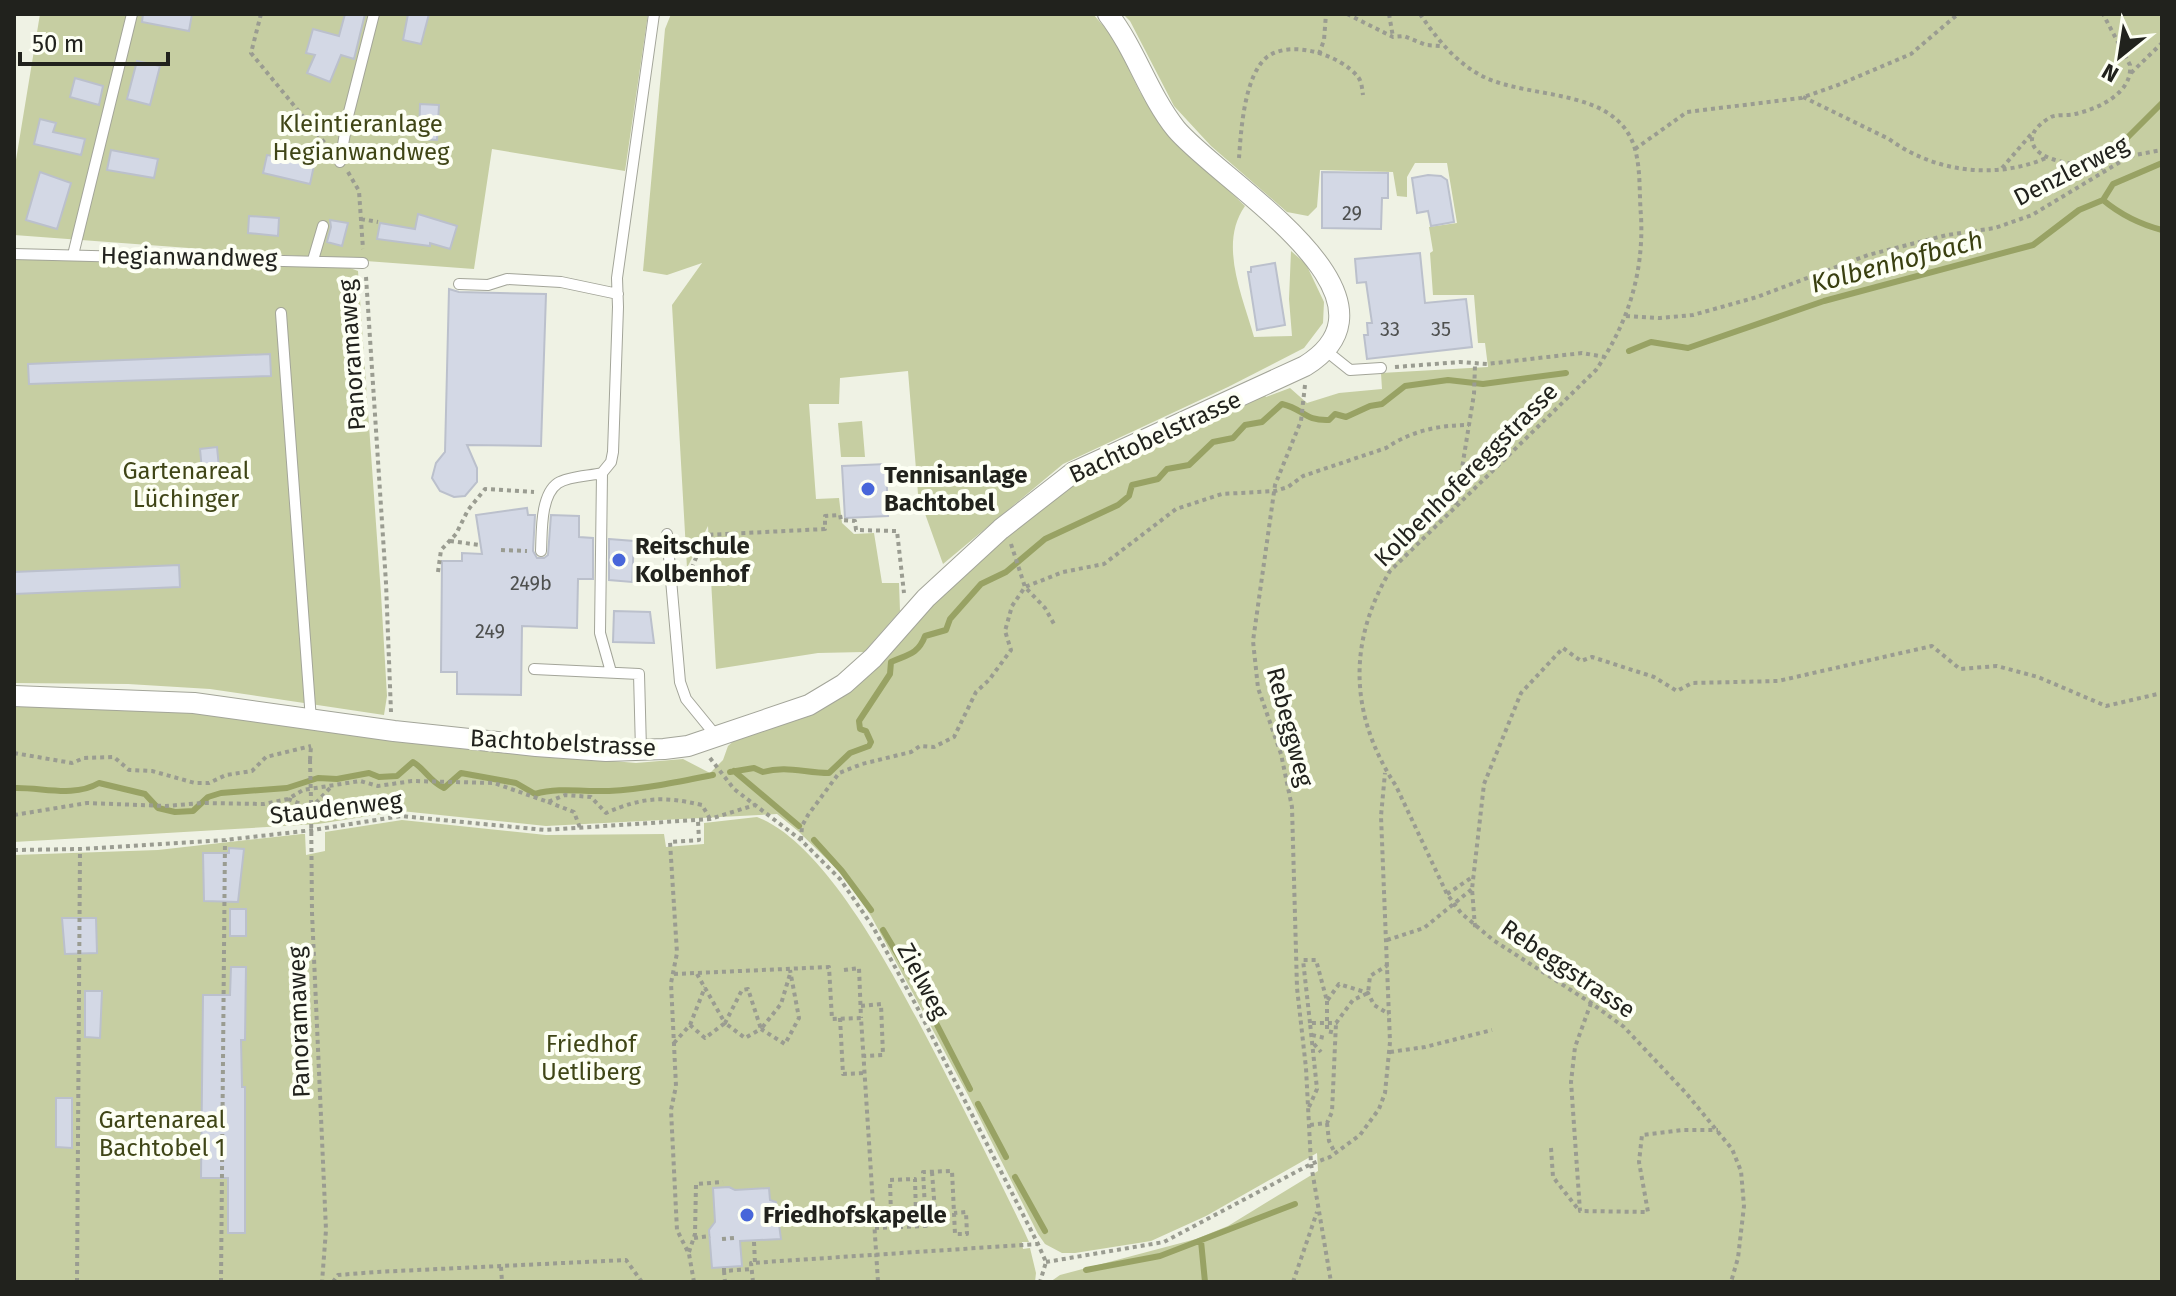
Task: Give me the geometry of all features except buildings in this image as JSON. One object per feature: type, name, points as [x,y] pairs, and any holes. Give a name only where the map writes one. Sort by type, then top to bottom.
[{"type":"street","points":[[1108,14],[1169,119],[1193,148],[1297,238],[1332,282],[1338,297],[1339,322],[1336,334],[1325,350]]},
{"type":"street","name":"Bachtobelstrasse","points":[[14,696],[194,703],[394,731],[536,746],[606,751],[676,748],[809,705],[844,684],[873,658],[926,598],[1012,518],[1074,472],[1291,373],[1313,362],[1325,350]]},
{"type":"lane","points":[[73,255],[132,14]]},
{"type":"lane","points":[[340,162],[348,116],[374,14]]},
{"type":"lane","points":[[611,672],[600,633],[602,473],[611,462],[613,452],[617,278],[654,14]]},
{"type":"lane","points":[[313,260],[323,226]]},
{"type":"lane","name":"Hegianwandweg","points":[[14,254],[363,263]]},
{"type":"lane","points":[[459,284],[488,285],[507,279],[561,282],[618,294]]},
{"type":"lane","points":[[281,313],[311,720]]},
{"type":"lane","points":[[1325,350],[1350,370],[1381,368]]},
{"type":"lane","points":[[541,551],[548,497],[560,482],[602,473]]},
{"type":"lane","points":[[667,534],[683,691],[709,739]]},
{"type":"lane","points":[[534,669],[639,674],[641,750]]},
{"type":"path","name":"Panoramaweg","points":[[261,14],[251,53],[357,184],[386,583],[390,717],[394,731]]},
{"type":"path","points":[[1319,54],[1324,40],[1326,14]]},
{"type":"path","points":[[1347,14],[1393,37],[1404,36],[1426,45],[1441,46]]},
{"type":"path","points":[[1389,14],[1393,37]]},
{"type":"path","name":"Kolbenhofereggstrasse","points":[[1046,1262],[1164,1242],[1335,1153],[1360,1135],[1379,1109],[1385,1093],[1390,1052],[1381,816],[1385,771],[1365,718],[1361,698],[1358,680],[1362,634],[1375,597],[1390,571],[1535,427],[1571,397],[1605,357],[1626,316],[1642,242],[1640,177],[1635,149],[1622,125],[1603,111],[1583,102],[1535,93],[1481,75],[1441,46],[1420,14]]},
{"type":"path","points":[[1635,149],[1687,112],[1803,97],[1911,54],[1958,14]]},
{"type":"path","points":[[2000,169],[2034,130],[2053,116],[2075,114],[2098,106],[2127,87],[2130,65],[2103,14]]},
{"type":"path","points":[[2131,73],[2162,43]]},
{"type":"path","points":[[1235,184],[1241,118],[1252,82],[1266,58],[1287,48],[1319,54],[1345,64],[1360,80],[1363,95]]},
{"type":"path","points":[[1803,97],[1889,139],[1901,148],[1954,169],[2023,168],[2047,158]]},
{"type":"path","points":[[2034,130],[2034,146],[2047,158],[2105,169]]},
{"type":"path","name":"Denzlerweg","points":[[1626,316],[1660,318],[1693,315],[1757,297],[1868,255],[1947,235],[1995,228],[2032,215],[2130,156],[2162,150]]},
{"type":"path","points":[[361,219],[378,222]]},
{"type":"path","points":[[1381,368],[1460,362],[1475,365],[1582,353],[1605,357]]},
{"type":"path","points":[[1456,506],[1474,394],[1475,365]]},
{"type":"path","name":"Rebeggweg","points":[[1305,402],[1275,491],[1253,641],[1258,688],[1281,754],[1292,807],[1297,988],[1311,1164],[1331,1282]]},
{"type":"path","points":[[801,840],[802,826],[808,815],[839,773],[911,752],[920,746],[934,747],[954,737],[976,692],[1011,650],[1005,631],[1012,606],[1025,587],[1063,572],[1104,564],[1176,509],[1222,494],[1275,491],[1288,487],[1303,476],[1386,448],[1438,425],[1469,425]]},
{"type":"path","points":[[438,572],[441,550],[456,534],[468,510],[485,489],[535,491],[534,497],[548,497]]},
{"type":"path","points":[[673,601],[687,582],[705,535],[825,529],[825,516],[840,515],[841,520],[855,521],[856,530],[897,531],[908,619]]},
{"type":"path","points":[[450,541],[480,545]]},
{"type":"path","points":[[1013,548],[1025,587],[1045,608],[1054,624]]},
{"type":"path","points":[[501,550],[541,551]]},
{"type":"path","points":[[1476,928],[1472,889],[1484,784],[1521,693],[1563,648],[1581,661],[1592,657],[1654,677],[1677,691],[1692,683],[1778,681],[1932,646],[1960,669],[1997,666],[2038,677],[2106,706],[2162,693]]},
{"type":"path","name":"Zielweg","points":[[709,739],[725,780],[801,840],[840,879],[873,927],[924,1020],[1046,1262]]},
{"type":"path","points":[[14,753],[72,763],[84,758],[114,757],[129,770],[152,771],[195,783],[209,783],[226,775],[252,771],[266,757],[311,746]]},
{"type":"path","name":"Panoramaweg","points":[[310,760],[312,913],[326,1230],[322,1282]]},
{"type":"path","name":"Rebeggstrasse","points":[[1385,771],[1396,786],[1453,903],[1476,928],[1624,1027],[1719,1130],[1732,1149],[1741,1171],[1744,1190],[1738,1258],[1731,1282]]},
{"type":"path","points":[[14,815],[87,803],[166,806],[264,804],[288,799],[303,790],[360,781],[378,786],[412,781],[469,781],[494,783],[574,812],[580,828]]},
{"type":"path","points":[[288,799],[311,808],[333,785]]},
{"type":"path","points":[[548,802],[565,795],[591,797],[606,813],[631,802],[670,798],[702,805],[710,819]]},
{"type":"path","name":"Staudenweg","points":[[14,850],[225,840],[401,816],[545,830],[580,828],[710,819],[755,805]]},
{"type":"path","points":[[694,1282],[689,1254],[677,1230],[671,1110],[676,1086],[671,983],[677,953],[670,842],[699,840],[698,820]]},
{"type":"path","points":[[221,1282],[225,840]]},
{"type":"path","points":[[77,1282],[80,849]]},
{"type":"path","points":[[1447,894],[1474,876]]},
{"type":"path","points":[[1387,940],[1424,928],[1472,889]]},
{"type":"path","points":[[1308,1108],[1317,1089],[1303,960],[1316,960],[1327,1001],[1327,1031],[1336,1033]]},
{"type":"path","points":[[1388,965],[1370,976],[1368,993],[1374,1005],[1390,1015]]},
{"type":"path","points":[[674,974],[829,967],[832,1019],[861,1018]]},
{"type":"path","points":[[844,970],[859,968],[878,1282]]},
{"type":"path","points":[[697,973],[725,1023],[745,1038],[761,1029],[781,1004],[790,970]]},
{"type":"path","points":[[690,1025],[705,1038],[725,1023],[742,990],[748,989],[761,1029],[785,1044],[799,1018],[790,970]]},
{"type":"path","points":[[1327,1001],[1339,984],[1368,993]]},
{"type":"path","points":[[674,1043],[690,1025],[705,987]]},
{"type":"path","points":[[1335,1153],[1329,1141],[1327,1123],[1332,1112],[1336,1023],[1353,1000],[1368,993]]},
{"type":"path","points":[[1580,1211],[1571,1082],[1575,1047],[1591,1003]]},
{"type":"path","points":[[861,1006],[881,1004],[883,1055],[864,1056]]},
{"type":"path","points":[[1300,1016],[1310,1015]]},
{"type":"path","points":[[840,1018],[843,1074],[865,1073]]},
{"type":"path","points":[[1310,1023],[1336,1023]]},
{"type":"path","points":[[1390,1052],[1425,1047],[1492,1030]]},
{"type":"path","points":[[1302,1032],[1325,1038]]},
{"type":"path","points":[[1313,1043],[1321,1052]]},
{"type":"path","points":[[1310,1125],[1327,1123]]},
{"type":"path","points":[[1580,1211],[1648,1212],[1639,1162],[1642,1135],[1719,1130]]},
{"type":"path","points":[[1551,1148],[1553,1177],[1580,1211]]},
{"type":"path","points":[[875,1228],[926,1226],[923,1172],[952,1171],[954,1213],[955,1234],[967,1234],[966,1212],[954,1213]]},
{"type":"path","points":[[932,1172],[936,1225]]},
{"type":"path","points":[[915,1179],[916,1215],[909,1215],[891,1215],[890,1180],[915,1179]]},
{"type":"path","points":[[689,1254],[694,1238],[696,1184],[723,1182]]},
{"type":"path","points":[[1293,1282],[1318,1210]]},
{"type":"path","points":[[909,1215],[910,1226]]},
{"type":"path","points":[[694,1238],[710,1236]]},
{"type":"path","points":[[722,1239],[734,1238]]},
{"type":"path","points":[[754,1242],[755,1263]]},
{"type":"path","points":[[753,1282],[751,1263],[1038,1244]]},
{"type":"path","points":[[333,1282],[338,1275],[626,1260],[642,1282]]},
{"type":"path","points":[[1040,1282],[1046,1262]]},
{"type":"path","points":[[501,1267],[502,1282]]},
{"type":"path","points":[[725,1282],[724,1269],[752,1269]]},
{"type":"path","points":[[395,1272],[395,1282]]},
{"type":"path","points":[[545,1282],[593,1282]]},
{"type":"green space","name":"Kleintieranlage Hegianwandweg","points":[[40,14],[648,14],[625,171],[492,149],[474,269],[14,235],[14,172]]},
{"type":"green space","points":[[671,14],[1093,14],[1113,37],[1140,92],[1168,133],[1245,206],[1233,237],[1233,254],[1239,288],[1254,337],[1292,336],[1289,299],[1291,251],[1306,264],[1324,302],[1323,323],[1304,348],[1063,464],[943,564],[918,494],[908,371],[840,378],[839,404],[809,404],[816,499],[839,498],[842,523],[854,534],[874,533],[882,583],[899,583],[900,611],[864,652],[818,653],[716,669],[708,526],[687,568],[672,305],[702,263],[667,275],[643,271],[665,29]]},
{"type":"green space","points":[[1123,14],[2162,14],[2162,1282],[1050,1282],[1060,1275],[1196,1239],[1228,1226],[1318,1171],[1317,1153],[1206,1216],[1151,1241],[1075,1253],[1062,1253],[1045,1244],[871,916],[842,874],[777,814],[546,826],[401,811],[318,824],[14,842],[14,706],[187,711],[362,737],[543,755],[636,763],[683,759],[710,773],[723,760],[728,746],[736,739],[810,714],[1019,523],[1078,479],[1264,394],[1266,397],[1290,388],[1307,403],[1339,393],[1382,389],[1381,373],[1488,367],[1485,343],[1478,343],[1474,295],[1433,295],[1430,253],[1433,251],[1429,227],[1457,223],[1447,163],[1415,163],[1407,177],[1407,197],[1397,196],[1393,172],[1320,170],[1317,207],[1308,216],[1287,212],[1211,146],[1174,106],[1130,21]]},
{"type":"green space","name":"Gartenareal Lüchinger","points":[[14,259],[219,260],[358,271],[387,696],[384,715],[210,689],[128,684],[14,683]]},
{"type":"green space","points":[[862,421],[865,457],[841,457],[838,423]]},
{"type":"green space","name":"Friedhof Uetliberg","points":[[757,817],[784,833],[811,857],[861,922],[937,1057],[1024,1231],[1029,1242],[1022,1242],[1023,1249],[1030,1248],[1035,1282],[14,1282],[14,855],[158,850],[305,834],[306,855],[325,851],[325,832],[402,820],[546,835],[664,834],[666,847],[704,844],[704,823]]},
{"type":"waterway","points":[[2121,154],[2124,141],[2162,103]]},
{"type":"waterway","points":[[2103,200],[2113,184],[2162,163]]},
{"type":"waterway","name":"Kolbenhofbach","points":[[2103,200],[2131,218],[2162,230]]},
{"type":"waterway","name":"Kolbenhofbach","points":[[1629,351],[1651,342],[1688,348],[1824,301],[2033,245],[2079,210],[2103,200]]},
{"type":"waterway","name":"Kolbenhofbach","points":[[730,772],[754,768],[763,772],[788,769],[829,773],[850,753],[869,746],[871,742],[866,731],[860,729],[859,721],[890,674],[891,662],[915,651],[925,636],[946,630],[950,619],[981,584],[1006,572],[1045,539],[1118,505],[1129,496],[1132,485],[1158,479],[1167,469],[1189,465],[1213,442],[1233,438],[1245,425],[1262,422],[1282,404],[1314,419],[1329,420],[1335,414],[1346,417],[1382,404],[1405,386],[1448,380],[1483,384],[1566,373]]},
{"type":"waterway","name":"Kolbenhofbach","points":[[14,788],[68,791],[99,783],[145,794],[158,808],[175,812],[193,811],[208,797],[221,793],[287,788],[318,778],[337,779],[369,773],[379,777],[397,776],[413,762],[444,788],[461,773],[516,783],[535,794],[635,789],[713,775]]},
{"type":"waterway","points":[[734,771],[799,826]]},
{"type":"waterway","points":[[814,840],[871,910]]},
{"type":"waterway","points":[[883,930],[924,999]]},
{"type":"waterway","points":[[935,1021],[970,1089]]},
{"type":"waterway","points":[[978,1104],[1006,1157]]},
{"type":"waterway","points":[[1015,1177],[1045,1231]]},
{"type":"waterway","points":[[1086,1270],[1160,1256],[1295,1204]]},
{"type":"waterway","points":[[1201,1241],[1205,1282]]},
{"type":"place","name":"Tennisanlage Bachtobel","points":[[868,489]]},
{"type":"place","name":"Reitschule Kolbenhof","points":[[619,560]]},
{"type":"place","name":"Friedhofskapelle","points":[[747,1215]]},
{"type":"park label","name":"Gartenareal Bachtobel 1","points":[[162,1134]]}]
